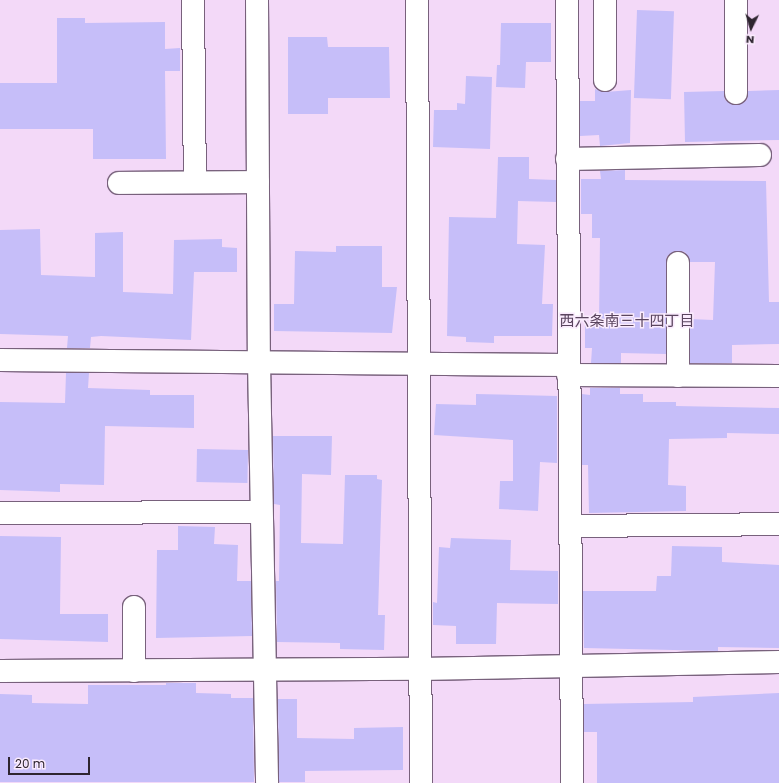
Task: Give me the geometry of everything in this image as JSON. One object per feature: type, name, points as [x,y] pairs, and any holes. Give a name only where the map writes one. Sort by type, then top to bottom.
[{"type":"street","points":[[193,0],[195,182]]},
{"type":"street","points":[[257,0],[259,362],[267,783]]},
{"type":"street","points":[[417,0],[417,363],[421,783]]},
{"type":"street","points":[[567,0],[570,526],[569,665],[572,783]]},
{"type":"street","points":[[605,0],[605,80]]},
{"type":"street","points":[[736,0],[736,93]]},
{"type":"street","points":[[567,158],[760,155]]},
{"type":"street","points":[[119,182],[258,182]]},
{"type":"street","points":[[678,263],[678,376]]},
{"type":"street","points":[[0,360],[417,363],[678,376],[779,376]]},
{"type":"street","points":[[0,513],[261,512]]},
{"type":"street","points":[[570,526],[779,524]]},
{"type":"street","points":[[134,607],[134,671]]},
{"type":"street","points":[[0,672],[420,669],[779,662]]},
{"type":"building","points":[[637,10],[674,11],[671,99],[634,98]]},
{"type":"building","points":[[57,18],[85,18],[85,23],[165,22],[165,49],[180,48],[180,71],[165,71],[166,159],[93,159],[93,129],[0,129],[0,83],[57,83]]},
{"type":"building","points":[[501,23],[551,23],[551,62],[526,62],[525,88],[496,87],[497,65],[500,65]]},
{"type":"building","points":[[288,37],[327,37],[328,47],[389,47],[390,98],[328,98],[328,114],[288,114]]},
{"type":"building","points":[[466,76],[492,77],[490,149],[433,147],[434,110],[457,110],[457,103],[465,104]]},
{"type":"building","points":[[595,89],[605,92],[631,90],[630,143],[600,146],[599,135],[580,136],[580,101],[595,101]]},
{"type":"building","points":[[779,90],[779,140],[685,142],[684,92],[724,91],[725,100],[736,105],[747,100],[748,91]]},
{"type":"building","points":[[498,157],[529,157],[529,179],[556,180],[556,202],[518,201],[517,244],[545,245],[542,304],[553,304],[552,336],[494,336],[494,343],[466,342],[466,337],[447,336],[449,217],[496,218]]},
{"type":"building","points":[[625,170],[625,180],[766,181],[769,302],[779,302],[779,344],[732,345],[732,363],[690,363],[690,319],[713,320],[715,262],[690,262],[685,252],[678,251],[667,256],[666,263],[666,354],[621,353],[621,363],[591,363],[592,348],[585,348],[585,323],[599,323],[600,238],[592,238],[592,214],[581,214],[581,179],[601,179],[600,171]]},
{"type":"building","points":[[40,229],[41,275],[95,277],[95,233],[123,232],[123,292],[173,294],[174,240],[222,239],[222,247],[237,248],[237,272],[194,272],[191,340],[101,336],[91,337],[90,348],[67,348],[68,336],[0,334],[0,230]]},
{"type":"building","points":[[336,246],[382,246],[382,287],[397,287],[392,333],[274,331],[274,304],[294,304],[295,251],[336,252]]},
{"type":"building","points":[[66,373],[89,373],[88,388],[150,390],[150,395],[194,395],[194,428],[105,426],[104,485],[60,484],[60,492],[0,490],[0,402],[65,403]]},
{"type":"building","points":[[590,388],[620,388],[620,394],[643,394],[643,402],[676,402],[676,406],[779,408],[779,434],[727,433],[727,438],[669,439],[668,485],[686,486],[686,511],[589,513],[588,465],[582,465],[582,394],[590,395]]},
{"type":"building","points":[[476,394],[557,396],[557,463],[540,462],[538,511],[499,509],[500,481],[513,481],[513,440],[434,435],[436,404],[476,405]]},
{"type":"building","points":[[273,436],[332,436],[331,475],[302,474],[301,543],[343,544],[345,475],[377,475],[377,479],[382,480],[378,615],[385,615],[384,650],[340,649],[340,643],[277,642],[276,581],[279,581],[280,505],[274,504]]},
{"type":"building","points":[[197,449],[248,450],[247,483],[196,482]]},
{"type":"building","points":[[178,526],[215,527],[214,544],[238,545],[237,581],[251,581],[252,636],[156,638],[157,550],[178,550]]},
{"type":"building","points":[[0,536],[61,537],[60,614],[108,614],[108,642],[0,639]]},
{"type":"building","points":[[451,538],[511,540],[510,570],[558,571],[558,604],[497,603],[496,644],[456,644],[456,626],[433,625],[433,602],[437,603],[439,547],[450,548]]},
{"type":"building","points":[[672,546],[722,547],[722,562],[779,565],[779,648],[718,647],[718,651],[584,648],[583,591],[656,591],[657,576],[671,576]]},
{"type":"building","points":[[166,683],[196,683],[196,693],[231,694],[231,698],[253,698],[254,782],[0,782],[0,694],[32,695],[32,703],[88,704],[88,685],[166,685]]},
{"type":"building","points":[[779,693],[779,783],[597,783],[597,732],[584,732],[584,704],[693,702],[693,697]]},
{"type":"building","points":[[278,699],[297,699],[297,738],[354,739],[354,728],[403,727],[403,770],[305,771],[305,782],[279,782]]},
{"type":"district","name":"西六条南三十四丁目","points":[[627,321]]}]
